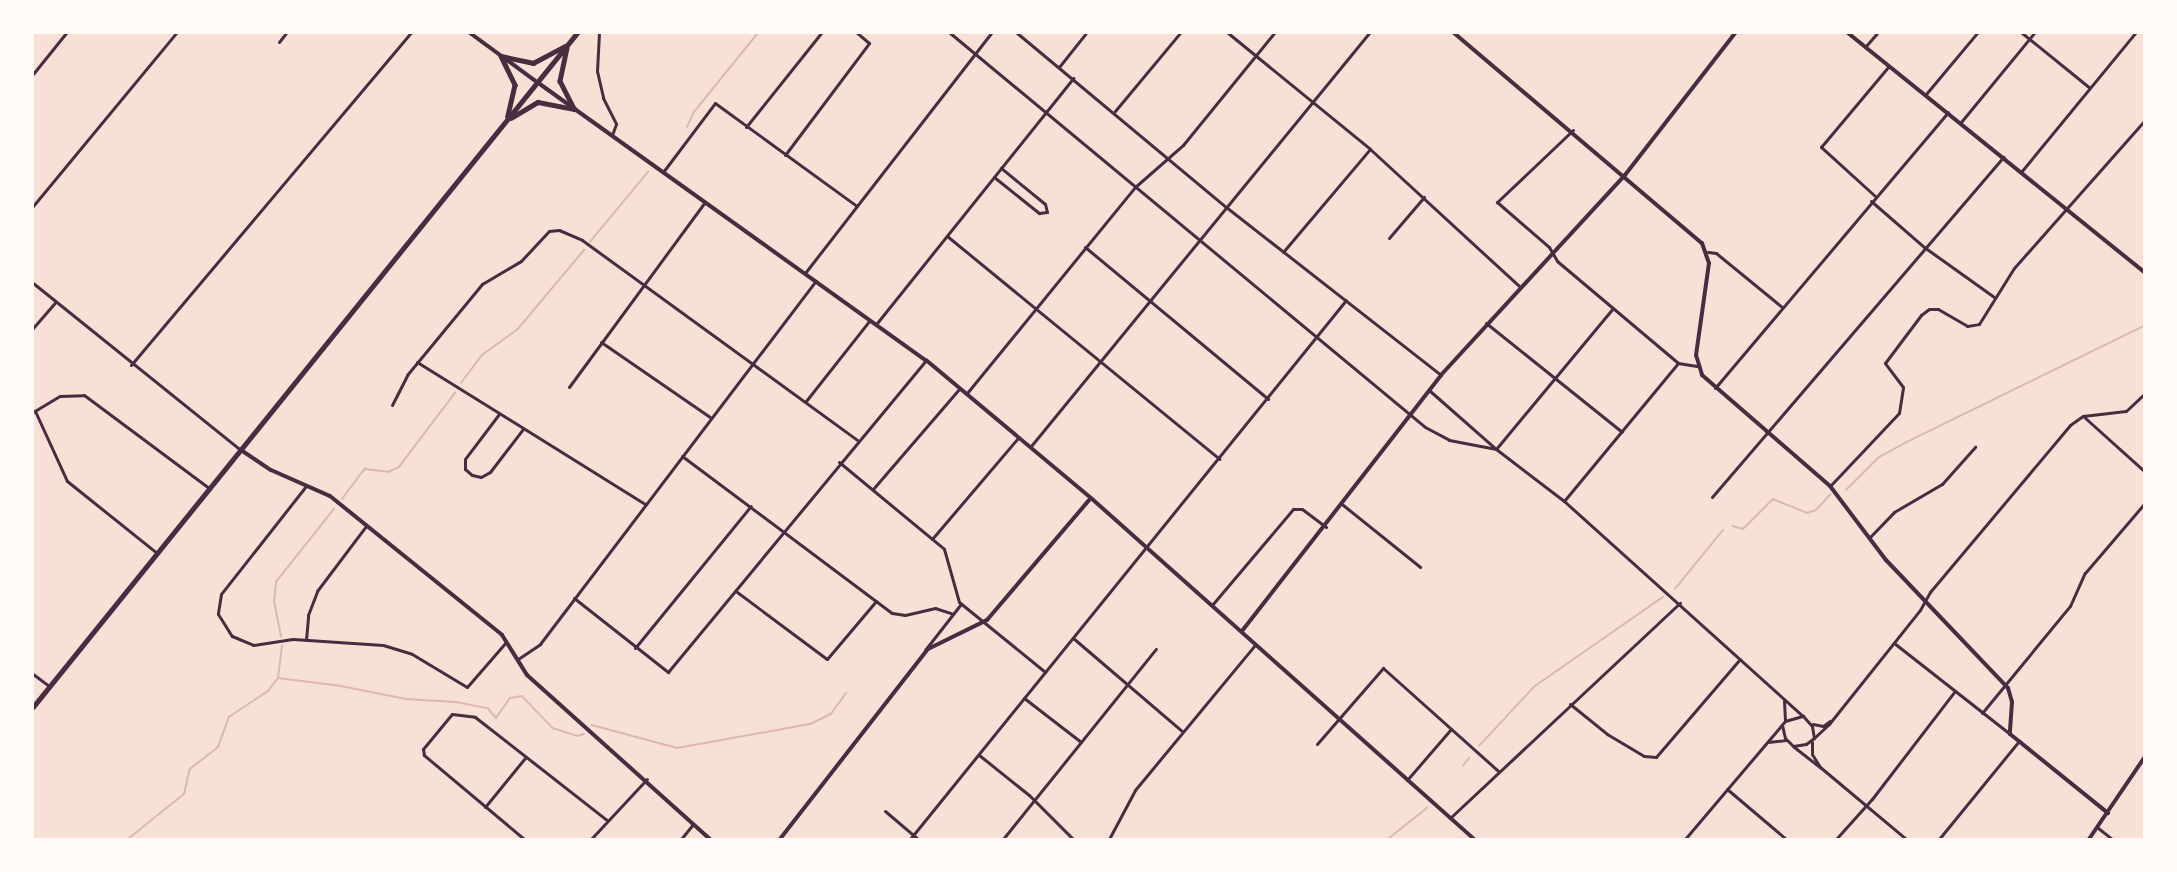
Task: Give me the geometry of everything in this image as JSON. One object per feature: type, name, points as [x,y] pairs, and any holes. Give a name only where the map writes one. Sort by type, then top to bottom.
[{"type":"main road","points":[[33,707],[577,33]]},
{"type":"main road","points":[[501,56],[533,63],[569,43]]},
{"type":"main road","points":[[569,43],[560,77],[574,109]]},
{"type":"main road","points":[[501,56],[515,85],[506,121]]},
{"type":"main road","points":[[506,121],[538,102],[574,109]]},
{"type":"street","points":[[33,74],[66,33]]},
{"type":"street","points":[[33,206],[176,33]]},
{"type":"street","points":[[279,42],[286,33]]},
{"type":"street","points":[[131,365],[411,33]]},
{"type":"street","points":[[470,33],[662,174],[872,319],[960,387],[1147,547],[1474,839]]},
{"type":"street","points":[[599,33],[598,80],[616,126],[611,136]]},
{"type":"street","points":[[746,127],[820,33]]},
{"type":"street","points":[[784,154],[869,43],[857,33]]},
{"type":"street","points":[[950,33],[1046,111],[1198,242],[1413,416],[1449,440],[1496,449]]},
{"type":"street","points":[[805,273],[991,33]]},
{"type":"street","points":[[1017,33],[1168,155],[1226,207],[1442,375]]},
{"type":"street","points":[[1059,67],[1086,33]]},
{"type":"street","points":[[1115,111],[1180,33]]},
{"type":"street","points":[[1228,33],[1370,149],[1520,286]]},
{"type":"street","points":[[967,393],[1135,187],[1168,155],[1183,145],[1274,33]]},
{"type":"street","points":[[1031,446],[1369,33]]},
{"type":"street","points":[[1454,33],[1573,130],[1702,243],[1708,252],[1697,366]]},
{"type":"street","points":[[1242,631],[1413,416],[1442,375],[1486,323],[1625,175],[1736,33]]},
{"type":"street","points":[[1848,33],[2144,272]]},
{"type":"street","points":[[1865,47],[1876,33]]},
{"type":"street","points":[[1926,94],[1977,33]]},
{"type":"street","points":[[2022,33],[2090,88]]},
{"type":"street","points":[[1961,122],[2034,33]]},
{"type":"street","points":[[2021,172],[2135,33]]},
{"type":"street","points":[[1875,196],[1821,147],[1889,66]]},
{"type":"street","points":[[877,323],[1073,78]]},
{"type":"street","points":[[662,174],[716,103],[857,206]]},
{"type":"street","points":[[1715,388],[1948,112]]},
{"type":"street","points":[[1830,486],[1899,414],[1903,387],[1885,363],[1921,315],[1929,309],[1938,309],[1971,327],[1983,320],[1994,297],[2014,268],[2144,121]]},
{"type":"street","points":[[1573,130],[1497,202],[1613,308],[1678,363],[1697,366],[1715,388],[1770,432],[1830,486],[1869,538],[1925,602],[2005,685],[2012,702],[2010,734]]},
{"type":"street","points":[[1283,252],[1370,149]]},
{"type":"street","points":[[1712,497],[2003,157]]},
{"type":"street","points":[[994,177],[1039,213],[1047,212],[1045,204],[1001,168]]},
{"type":"street","points":[[1389,238],[1424,197]]},
{"type":"street","points":[[1871,201],[1924,247],[1994,297]]},
{"type":"street","points":[[569,387],[704,203]]},
{"type":"street","points":[[392,405],[402,382],[482,284],[522,261],[549,231],[559,230],[576,236],[754,362],[857,440]]},
{"type":"street","points":[[947,236],[1219,459]]},
{"type":"street","points":[[1085,247],[1268,399]]},
{"type":"street","points":[[1708,252],[1716,254],[1782,307]]},
{"type":"street","points":[[518,659],[536,649],[816,281]]},
{"type":"street","points":[[33,283],[131,365],[241,450],[271,470],[330,496],[507,640],[527,675],[647,779],[710,839]]},
{"type":"street","points":[[910,839],[1346,300]]},
{"type":"street","points":[[33,328],[56,302]]},
{"type":"street","points":[[1496,449],[1613,308]]},
{"type":"street","points":[[806,401],[872,319]]},
{"type":"street","points":[[1486,323],[1622,432]]},
{"type":"street","points":[[601,342],[711,418]]},
{"type":"street","points":[[574,598],[666,673],[736,592],[857,440],[926,360]]},
{"type":"street","points":[[417,362],[645,504]]},
{"type":"street","points":[[1564,501],[1678,363]]},
{"type":"street","points":[[873,489],[960,387]]},
{"type":"street","points":[[1430,391],[1496,449],[1564,501],[1680,603],[1810,723],[1820,727],[1832,720]]},
{"type":"street","points":[[1792,746],[1813,740],[1832,720],[2066,429],[2083,417],[2126,411],[2144,394]]},
{"type":"street","points":[[158,553],[71,485],[34,411],[60,396],[84,395],[210,489]]},
{"type":"street","points":[[499,414],[465,459],[465,469],[472,475],[481,477],[490,472],[523,429]]},
{"type":"street","points":[[2083,417],[2144,471]]},
{"type":"street","points":[[932,539],[1019,436]]},
{"type":"street","points":[[1869,538],[1894,512],[1942,484],[1975,447]]},
{"type":"street","points":[[682,456],[876,601],[899,615],[935,608],[953,614]]},
{"type":"street","points":[[839,462],[932,539],[949,556],[953,588],[961,604],[1045,672]]},
{"type":"street","points":[[307,484],[228,583],[218,608],[226,630],[243,643],[258,645],[306,640],[394,648],[467,687],[507,640]]},
{"type":"street","points":[[923,655],[941,640],[984,622],[1091,498]]},
{"type":"street","points":[[1982,713],[2070,606],[2085,573],[2144,504]]},
{"type":"street","points":[[1343,505],[1420,567]]},
{"type":"street","points":[[635,648],[751,506]]},
{"type":"street","points":[[1212,606],[1293,509],[1302,509],[1326,527]]},
{"type":"street","points":[[306,640],[308,615],[317,591],[366,526]]},
{"type":"street","points":[[736,592],[827,659],[876,601]]},
{"type":"street","points":[[1450,818],[1680,603]]},
{"type":"street","points":[[780,839],[961,604]]},
{"type":"street","points":[[1073,638],[1182,731]]},
{"type":"street","points":[[1894,643],[2108,813]]},
{"type":"street","points":[[1109,839],[1135,790],[1256,644]]},
{"type":"street","points":[[1003,839],[1156,649]]},
{"type":"street","points":[[1570,704],[1607,734],[1644,756],[1656,757],[1740,658]]},
{"type":"street","points":[[1317,744],[1383,668],[1498,771]]},
{"type":"street","points":[[33,674],[50,687]]},
{"type":"street","points":[[1836,839],[1866,805],[1955,691]]},
{"type":"street","points":[[1024,698],[1081,742]]},
{"type":"street","points":[[1783,699],[1786,740],[1906,839]]},
{"type":"street","points":[[524,839],[422,753],[450,716],[459,712],[475,717],[607,820]]},
{"type":"street","points":[[1685,839],[1784,723],[1803,716]]},
{"type":"street","points":[[1810,723],[1813,740],[1812,754],[1820,767]]},
{"type":"street","points":[[1407,780],[1451,728]]},
{"type":"street","points":[[1766,743],[1786,740]]},
{"type":"street","points":[[1939,839],[2019,741]]},
{"type":"street","points":[[979,755],[1034,800],[1073,839]]},
{"type":"street","points":[[485,807],[525,758]]},
{"type":"street","points":[[2089,839],[2144,758]]},
{"type":"street","points":[[591,839],[647,779]]},
{"type":"street","points":[[1727,789],[1786,839]]},
{"type":"street","points":[[885,811],[918,839]]},
{"type":"street","points":[[681,839],[693,824]]},
{"type":"street","points":[[2098,828],[2112,839]]},
{"type":"street","points":[[1894,839],[1899,833]]},
{"type":"waterway","points":[[687,127],[694,112],[758,33]]},
{"type":"waterway","points":[[590,242],[648,172]]},
{"type":"waterway","points":[[461,383],[482,355],[518,329],[584,250]]},
{"type":"waterway","points":[[1846,490],[1878,458],[1907,442],[2144,326]]},
{"type":"waterway","points":[[342,499],[365,469],[388,472],[399,467],[455,393]]},
{"type":"waterway","points":[[1733,526],[1743,529],[1773,499],[1807,513],[1816,510],[1830,495]]},
{"type":"waterway","points":[[281,637],[274,602],[276,582],[334,509]]},
{"type":"waterway","points":[[1675,589],[1723,530]]},
{"type":"waterway","points":[[1479,746],[1535,686],[1663,597]]},
{"type":"waterway","points":[[278,678],[282,646]]},
{"type":"waterway","points":[[128,839],[184,794],[190,769],[218,747],[229,717],[268,691],[278,678],[341,686],[406,699],[456,702],[488,708],[496,718],[510,698],[522,696],[553,728],[577,736],[584,734]]},
{"type":"waterway","points":[[592,725],[677,748],[811,724],[831,714],[846,693]]},
{"type":"waterway","points":[[1463,766],[1469,758]]},
{"type":"waterway","points":[[1388,839],[1427,808]]}]
